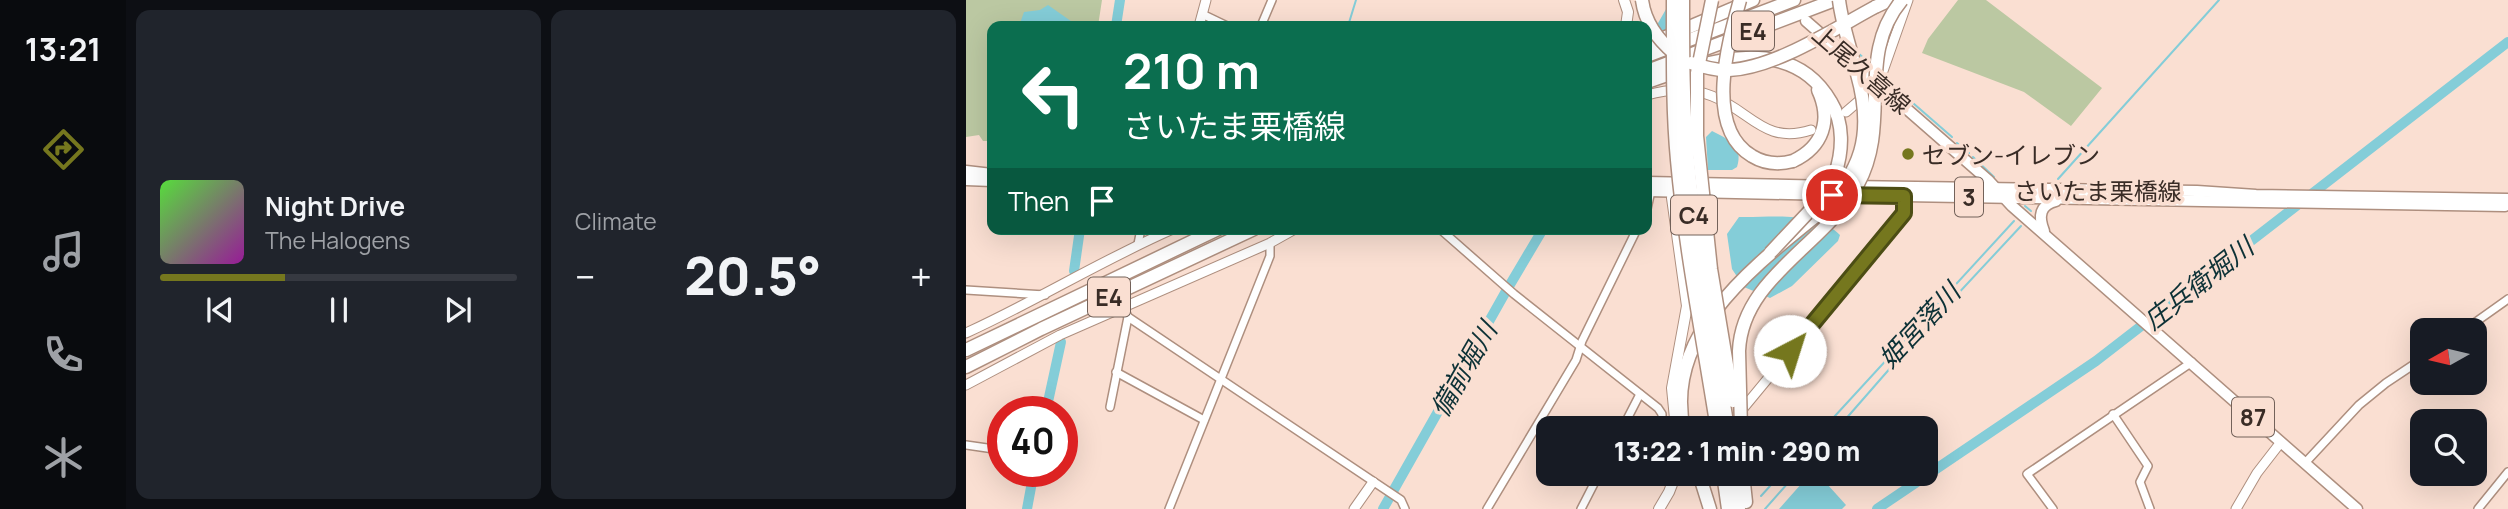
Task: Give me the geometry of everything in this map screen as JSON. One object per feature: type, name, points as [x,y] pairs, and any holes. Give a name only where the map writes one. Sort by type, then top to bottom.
[{"type":"highway","points":[[1642,0],[1648,21]]},
{"type":"highway","name":"C4","points":[[1673,0],[1677,158],[1690,266],[1715,416]]},
{"type":"highway","name":"C4","points":[[1684,0],[1684,104],[1689,173],[1725,416]]},
{"type":"highway","points":[[1712,0],[1697,73],[1697,136],[1712,269],[1738,416]]},
{"type":"highway","points":[[1740,0],[1732,29],[1724,83],[1726,121],[1734,139],[1749,155],[1775,164],[1793,161],[1815,146],[1824,130],[1825,108],[1817,88],[1802,72]]},
{"type":"highway","points":[[1652,43],[1753,0]]},
{"type":"highway","name":"E4","points":[[1652,54],[1794,0]]},
{"type":"highway","points":[[1770,253],[1833,201],[1853,174],[1861,152],[1865,128],[1864,104],[1837,0]]},
{"type":"highway","name":"E4","points":[[1652,69],[1837,0]]},
{"type":"highway","points":[[1652,29],[1679,57],[1711,69],[1731,70],[1754,66],[1783,55],[1890,0]]},
{"type":"highway","points":[[1740,416],[1739,338],[1746,316],[1756,297],[1828,224],[1859,183],[1869,160],[1874,134],[1878,46],[1885,26],[1902,0]]},
{"type":"highway","points":[[1652,86],[1664,76],[1688,68],[1741,58],[1780,61],[1810,76],[1821,87],[1836,114],[1841,147],[1835,174],[1818,202],[1723,301],[1695,343],[1683,378],[1682,416]]},
{"type":"highway","name":"E4","points":[[966,350],[1206,235]]},
{"type":"highway","name":"E4","points":[[966,367],[1241,235]]},
{"type":"highway","points":[[1703,486],[1710,509]]},
{"type":"highway","points":[[1725,486],[1728,509]]},
{"type":"highway","points":[[1736,486],[1739,509]]},
{"type":"highway","points":[[1744,486],[1747,509]]},
{"type":"main road","points":[[1624,0],[1628,12],[1627,21]]},
{"type":"main road","name":"上尾久喜線","points":[[1806,21],[2357,509]]},
{"type":"main road","points":[[1954,188],[1967,184],[1970,180],[1970,165]]},
{"type":"main road","points":[[966,172],[987,174]]},
{"type":"main road","points":[[966,180],[987,181]]},
{"type":"main road","points":[[1673,187],[1686,306],[1672,388],[1675,416]]},
{"type":"main road","name":"さいたま栗橋線","points":[[1673,187],[1904,196],[2197,191],[2295,199]]},
{"type":"main road","name":"さいたま栗橋線","points":[[1652,188],[1954,188],[2066,199],[2508,199]]},
{"type":"main road","points":[[2046,235],[2040,222],[2042,209],[2047,204],[2066,199]]},
{"type":"main road","name":"さいたま栗橋線","points":[[2316,199],[2508,206]]},
{"type":"main road","points":[[1659,509],[1671,486]]},
{"type":"street","points":[[1200,21],[1206,0]]},
{"type":"street","points":[[1263,21],[1272,0]]},
{"type":"street","points":[[1846,112],[1877,82],[1892,50],[1908,0]]},
{"type":"street","points":[[1202,14],[1217,21]]},
{"type":"street","points":[[1652,90],[1702,93],[1720,100],[1770,132],[1795,134],[1811,130]]},
{"type":"street","points":[[1738,416],[1902,216],[1904,196]]},
{"type":"street","points":[[1138,244],[1140,235]]},
{"type":"street","points":[[966,333],[1046,295],[1159,235]]},
{"type":"street","points":[[966,385],[1051,339],[1126,312],[1284,235]]},
{"type":"street","points":[[1447,235],[1514,294],[1660,410],[1661,416]]},
{"type":"street","points":[[1487,509],[1576,360],[1580,346],[1634,235]]},
{"type":"street","points":[[1169,509],[1270,256],[1270,243]]},
{"type":"street","points":[[966,290],[1046,295]]},
{"type":"street","points":[[2481,318],[2508,299]]},
{"type":"street","points":[[1110,407],[1126,312]]},
{"type":"street","points":[[1126,312],[1221,380],[1401,500],[1405,509]]},
{"type":"street","points":[[2053,509],[2027,474],[2192,362]]},
{"type":"street","points":[[2305,463],[2359,405],[2410,367]]},
{"type":"street","points":[[1116,372],[1204,420]]},
{"type":"street","points":[[1629,416],[1640,394]]},
{"type":"street","points":[[2113,414],[2148,466],[2140,482],[2150,509]]},
{"type":"street","points":[[2236,509],[2281,442]]},
{"type":"street","points":[[966,445],[987,448]]},
{"type":"street","points":[[2478,509],[2508,472]]},
{"type":"street","points":[[1354,509],[1376,484]]},
{"type":"street","points":[[1581,509],[1593,486]]},
{"type":"green space","points":[[966,0],[1102,0],[1099,21],[987,21],[987,141],[983,141],[979,135],[966,137]]},
{"type":"green space","points":[[1958,0],[1986,0],[2102,88],[2071,126],[2024,92],[1922,53],[1928,39]]},
{"type":"water","points":[[1048,5],[1071,21],[1021,21],[1024,12],[1040,10]]},
{"type":"water","points":[[1712,131],[1729,140],[1736,148],[1739,160],[1737,167],[1732,170],[1708,170],[1706,137]]},
{"type":"water","points":[[1739,217],[1806,219],[1830,227],[1840,235],[1838,241],[1792,286],[1770,298],[1744,287],[1732,269],[1727,234]]},
{"type":"water","points":[[1799,486],[1829,486],[1846,505],[1842,509],[1779,509]]},
{"type":"waterway","points":[[1117,21],[1120,0]]},
{"type":"waterway","points":[[1350,21],[1356,0]]},
{"type":"waterway","name":"姫宮落川","points":[[2058,179],[2219,0]]},
{"type":"waterway","name":"備前堀川","points":[[1653,42],[1673,7]]},
{"type":"waterway","name":"庄兵衛堀川","points":[[1877,509],[2096,361],[2508,42]]},
{"type":"waterway","points":[[1856,51],[1870,64]]},
{"type":"waterway","points":[[1890,83],[1952,137]]},
{"type":"waterway","points":[[1957,143],[1969,153]]},
{"type":"waterway","points":[[1973,157],[1994,177]]},
{"type":"waterway","name":"姫宮落川","points":[[2025,206],[2031,211]]},
{"type":"waterway","name":"姫宮落川","points":[[1835,416],[2014,221]]},
{"type":"waterway","points":[[1848,416],[2021,226]]},
{"type":"waterway","points":[[1074,271],[1079,235]]},
{"type":"waterway","name":"備前堀川","points":[[1383,509],[1539,235]]},
{"type":"waterway","points":[[1049,396],[1061,342]]},
{"type":"waterway","name":"姫宮落川","points":[[1761,496],[1770,486]]},
{"type":"waterway","points":[[1765,509],[1785,486]]},
{"type":"waterway","points":[[1027,509],[1031,487]]},
{"type":"place","name":"セブン-イレブン","points":[[1908,154]]},
{"type":"route","points":[[1790,351],[1904,213],[1904,196],[1832,195]]}]
